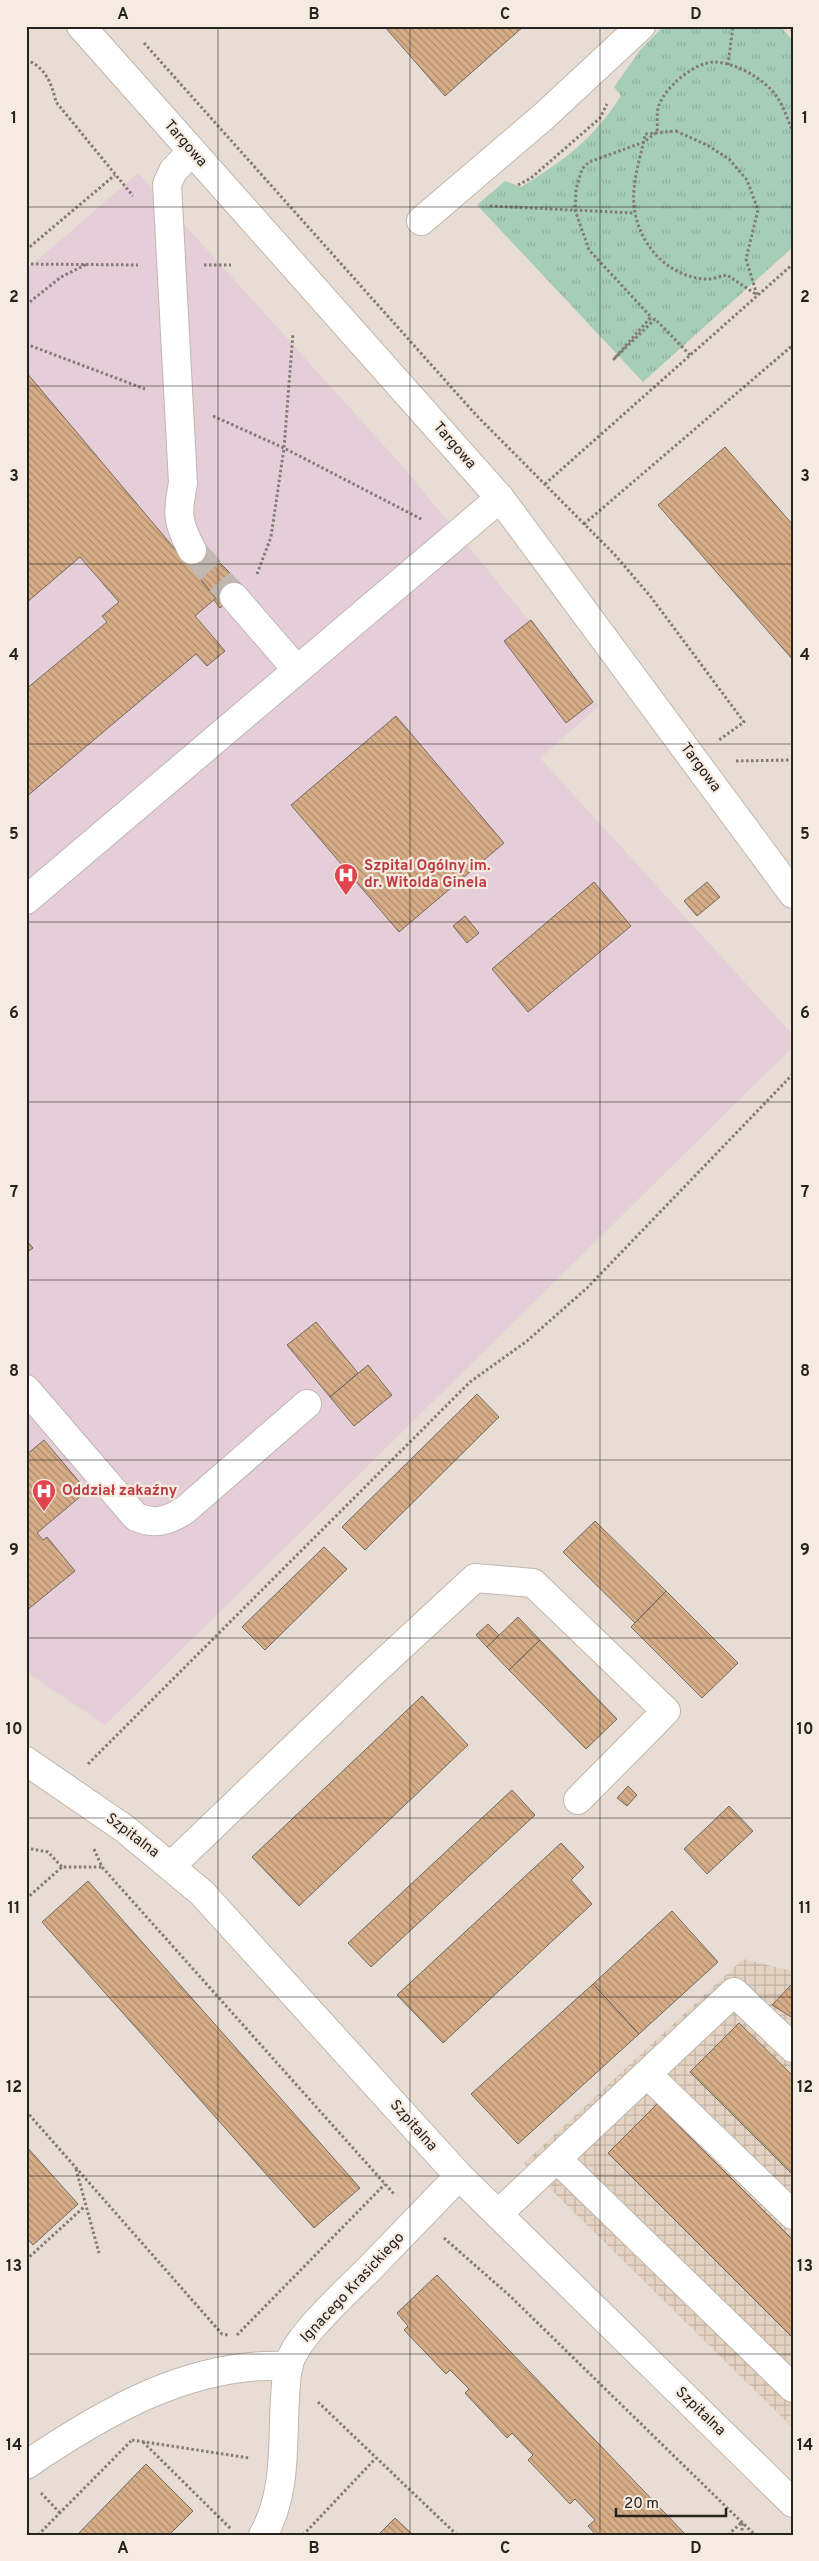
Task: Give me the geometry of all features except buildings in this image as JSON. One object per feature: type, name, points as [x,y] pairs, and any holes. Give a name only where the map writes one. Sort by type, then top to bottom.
[{"type":"street","name":"Targowa","points":[[81,26],[500,498],[793,894]]},
{"type":"street","points":[[421,221],[543,117],[641,26]]},
{"type":"street","points":[[192,151],[172,171],[167,184],[183,483],[179,506],[180,526],[192,550]]},
{"type":"street","points":[[26,900],[500,498]]},
{"type":"street","points":[[237,602],[297,670]]},
{"type":"street","points":[[27,1390],[136,1517],[148,1522],[160,1522],[174,1517],[185,1510],[307,1404]]},
{"type":"street","points":[[171,1866],[369,1676],[475,1578],[533,1583],[666,1711],[578,1800]]},
{"type":"street","name":"Szpitalna","points":[[26,1761],[125,1830],[202,1893],[459,2176],[790,2496]]},
{"type":"street","points":[[498,2214],[734,1992],[793,2048]]},
{"type":"street","points":[[647,2074],[793,2215]]},
{"type":"street","points":[[557,2159],[793,2388]]},
{"type":"street","name":"Ignacego Krasickiego","points":[[263,2535],[273,2511],[282,2464],[288,2366],[300,2343],[459,2176]]},
{"type":"street","points":[[26,2465],[71,2434],[110,2413],[143,2397],[194,2377],[235,2367],[288,2366]]},
{"type":"path","points":[[728,65],[733,26]]},
{"type":"path","points":[[788,26],[793,32]]},
{"type":"path","points":[[26,60],[46,75],[52,83],[56,102],[139,202]]},
{"type":"path","points":[[657,132],[658,105],[672,85],[698,66],[714,62],[728,65],[757,78],[777,97],[793,132]]},
{"type":"path","points":[[516,186],[531,178],[600,118],[609,102]]},
{"type":"path","points":[[690,355],[654,319],[614,359],[651,317],[589,250],[575,210],[576,189],[582,169],[589,162],[644,142],[657,132],[676,131],[707,145],[729,159],[747,180],[758,210],[746,259],[757,295]]},
{"type":"path","points":[[644,142],[634,191],[634,213],[644,240],[656,258],[680,274],[706,280],[727,275],[757,295]]},
{"type":"path","points":[[26,250],[115,175]]},
{"type":"path","points":[[487,205],[634,213]]},
{"type":"path","points":[[26,264],[170,266],[232,264]]},
{"type":"path","points":[[26,305],[61,277],[88,264]]},
{"type":"path","points":[[545,484],[793,264]]},
{"type":"path","points":[[237,602],[264,562],[271,537],[284,448],[293,333]]},
{"type":"path","points":[[26,344],[178,402],[284,448],[455,536]]},
{"type":"path","points":[[584,524],[793,345]]},
{"type":"path","points":[[730,766],[737,761],[793,760]]},
{"type":"path","points":[[64,1787],[470,1382],[527,1340],[587,1288],[793,1074]]},
{"type":"path","points":[[26,1848],[48,1852],[62,1867]]},
{"type":"path","points":[[26,1899],[62,1867],[102,1867],[396,2196]]},
{"type":"path","points":[[26,2111],[222,2334],[238,2335],[385,2184]]},
{"type":"path","points":[[75,2167],[84,2207],[99,2252]]},
{"type":"path","points":[[26,2260],[84,2207]]},
{"type":"path","points":[[439,2234],[510,2296],[755,2535]]},
{"type":"path","points":[[316,2400],[457,2535]]},
{"type":"path","points":[[38,2535],[139,2433]]},
{"type":"path","points":[[124,2439],[254,2458]]},
{"type":"path","points":[[142,2441],[238,2535]]},
{"type":"path","points":[[303,2535],[376,2458]]},
{"type":"path","points":[[728,2535],[742,2522]]},
{"type":"path","points":[[742,2522],[742,2535]]},
{"type":"shaded area","name":"Szpital Ogólny im. dr. Witolda Ginela","points":[[138,173],[405,469],[599,706],[540,758],[793,1035],[793,1047],[105,1725],[26,1672],[26,270]]},
{"type":"shaded area","points":[[743,1959],[793,1971],[793,2428],[524,2163]]},
{"type":"green space","points":[[664,26],[780,26],[793,41],[793,247],[643,382],[477,205],[505,181],[521,187],[551,168],[577,148],[599,125],[621,96],[614,87],[641,49]]},
{"type":"tunnel","points":[[192,550],[234,597]]},
{"type":"place","name":"Szpital Ogólny im. dr. Witolda Ginela","points":[[346,896]]},
{"type":"place","name":"Oddział zakaźny","points":[[44,1512]]}]
